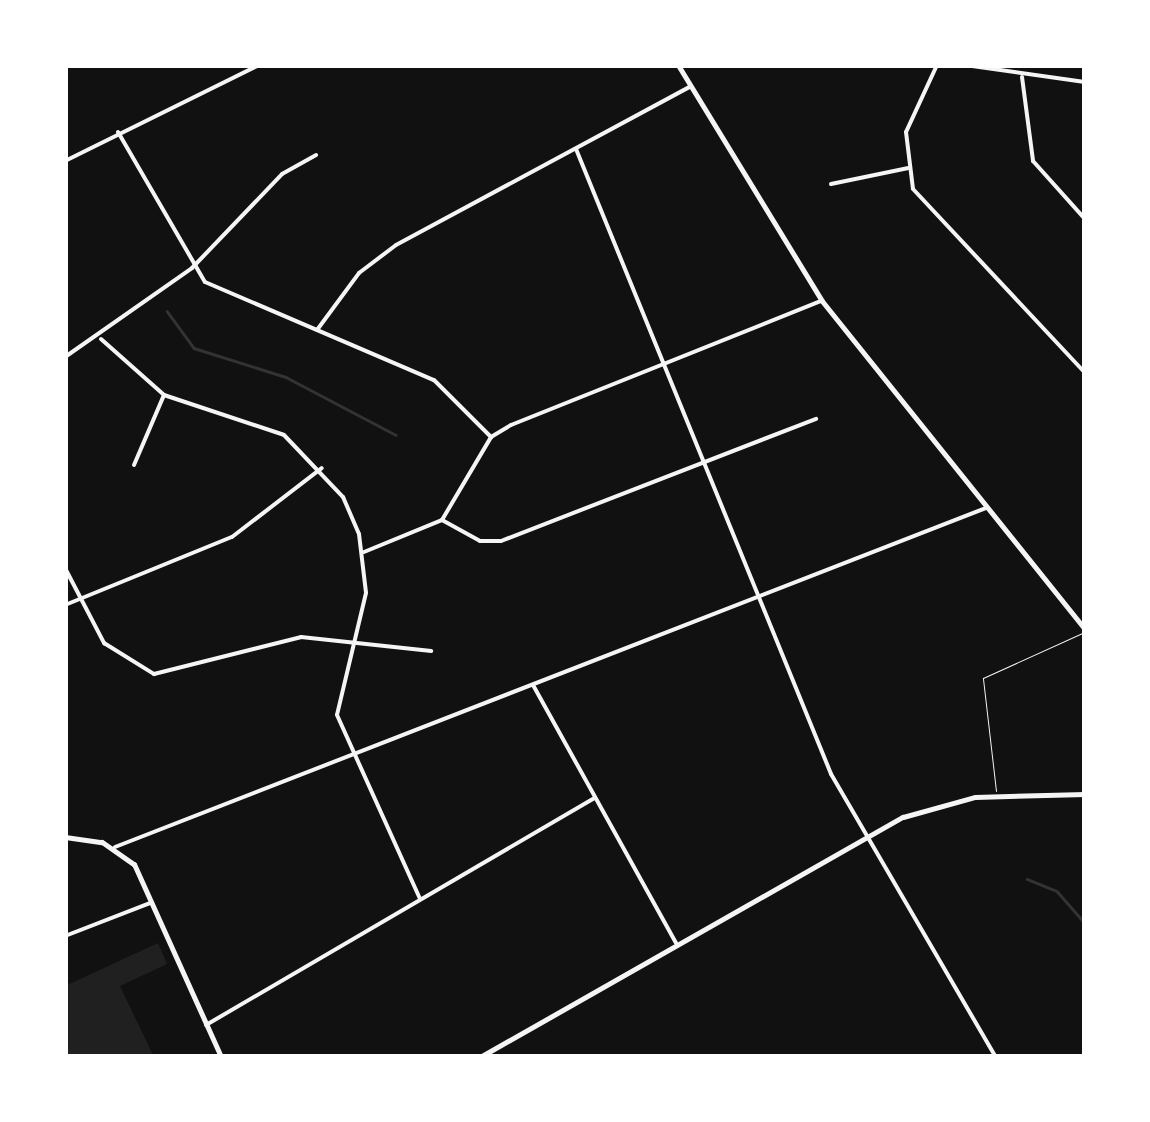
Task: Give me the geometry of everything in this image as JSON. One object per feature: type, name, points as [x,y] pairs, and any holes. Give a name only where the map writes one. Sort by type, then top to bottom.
[{"type":"street","points":[[65,160],[259,65]]},
{"type":"street","points":[[678,65],[822,301],[1085,630]]},
{"type":"street","points":[[936,65],[906,132],[908,168],[929,213],[1085,373]]},
{"type":"street","points":[[965,65],[1022,77],[1085,82]]},
{"type":"street","points":[[1022,77],[1033,161],[1085,219]]},
{"type":"street","points":[[317,330],[376,258],[689,88]]},
{"type":"street","points":[[118,132],[192,268],[226,298],[317,330],[434,380],[491,437]]},
{"type":"street","points":[[576,149],[670,363],[831,774],[996,1057]]},
{"type":"street","points":[[65,357],[101,339],[192,268],[282,174],[316,154]]},
{"type":"street","points":[[831,184],[908,168]]},
{"type":"street","points":[[364,552],[442,520],[491,437],[822,301]]},
{"type":"street","points":[[101,339],[164,395],[260,422],[322,468],[364,552],[366,593],[336,695],[350,754],[420,898]]},
{"type":"street","points":[[1076,364],[1085,356]]},
{"type":"street","points":[[134,464],[164,395]]},
{"type":"street","points":[[442,520],[480,541],[500,541],[816,419]]},
{"type":"street","points":[[65,605],[232,537],[322,468]]},
{"type":"street","points":[[65,837],[115,848],[986,508]]},
{"type":"street","points":[[65,568],[79,600],[118,658],[154,674],[196,670],[275,641],[431,651]]},
{"type":"street","points":[[532,684],[676,944]]},
{"type":"street","points":[[480,1057],[865,834],[996,796],[1085,794]]},
{"type":"street","points":[[206,1025],[595,798]]},
{"type":"street","points":[[115,848],[150,903],[221,1057]]},
{"type":"street","points":[[65,936],[150,903]]},
{"type":"lane","points":[[996,796],[984,678],[1085,630]]},
{"type":"shaded area","points":[[158,943],[167,964],[120,986],[154,1057],[65,1057],[65,986]]},
{"type":"waterway","points":[[167,311],[194,348],[286,377],[396,435]]},
{"type":"waterway","points":[[1027,879],[1057,891],[1085,923]]}]
